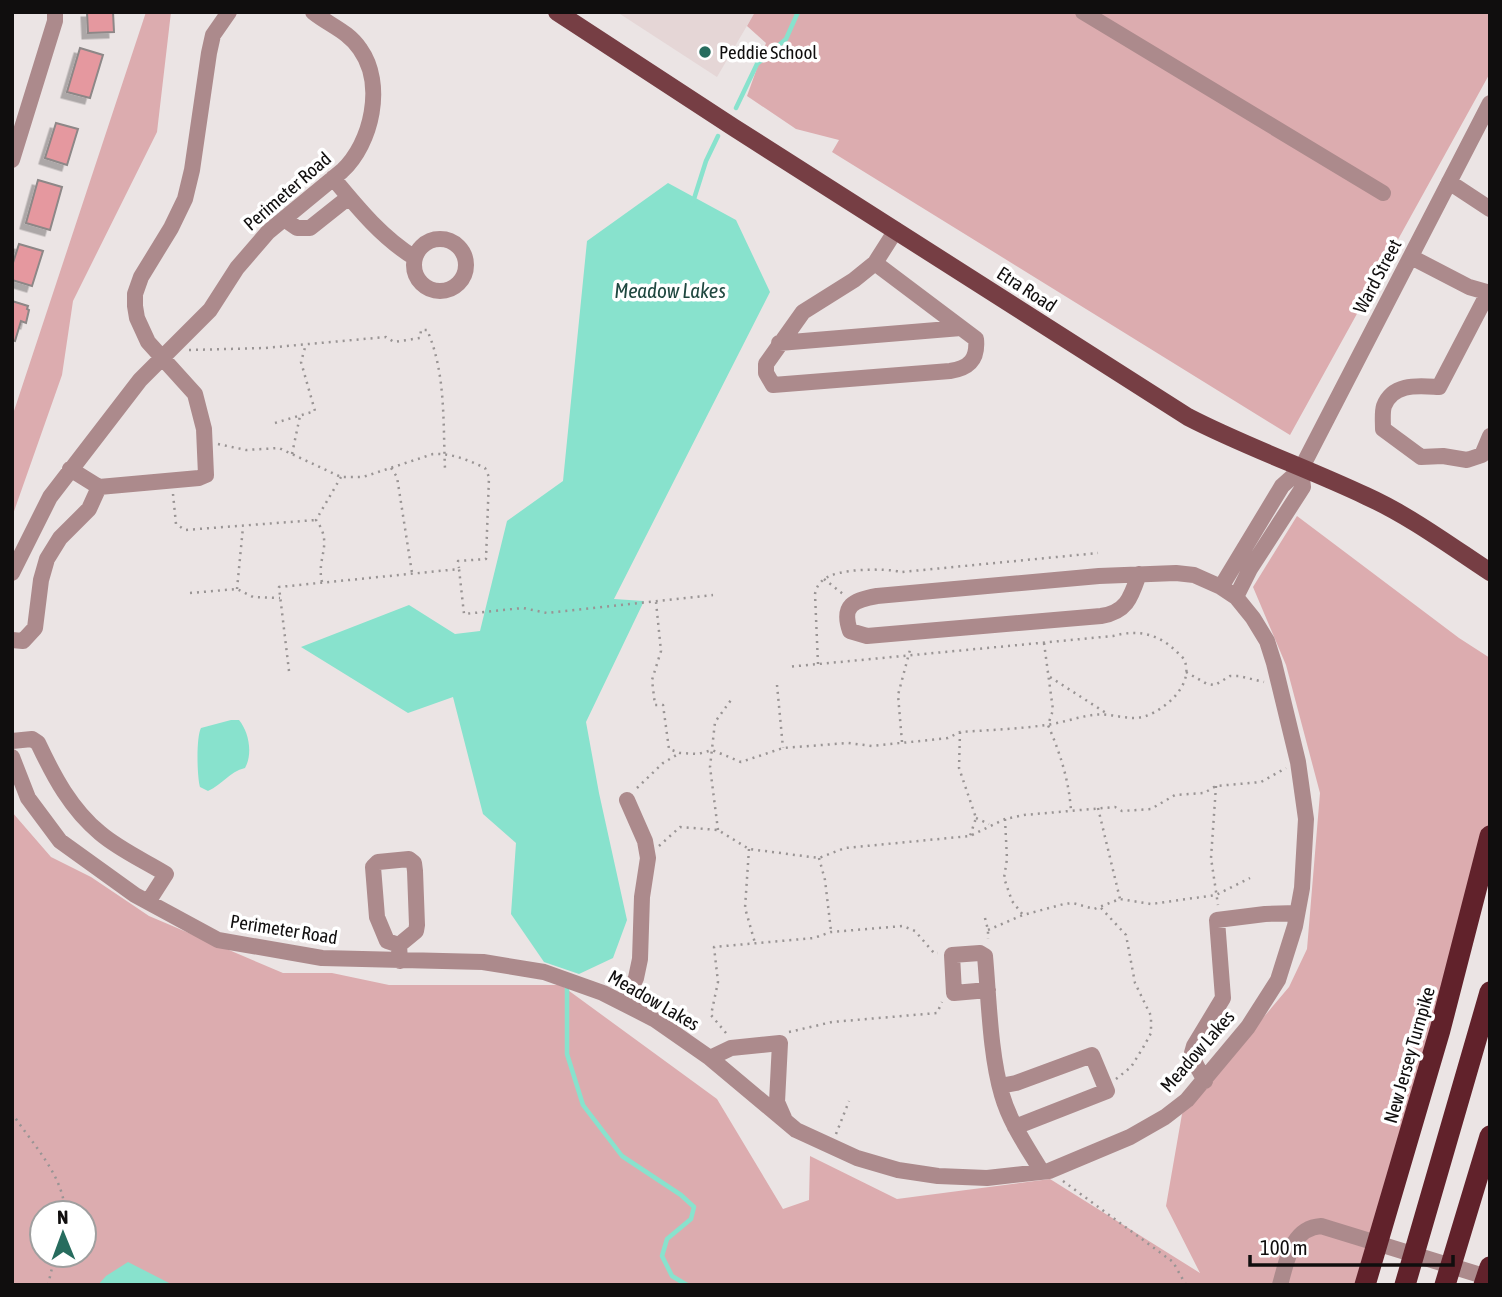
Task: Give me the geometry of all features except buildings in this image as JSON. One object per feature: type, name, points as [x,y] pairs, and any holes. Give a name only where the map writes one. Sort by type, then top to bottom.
[{"type":"highway","name":"New Jersey Turnpike","points":[[1364,1285],[1440,1030],[1490,836]]},
{"type":"highway","points":[[1405,1285],[1490,992]]},
{"type":"highway","points":[[1445,1285],[1490,1136]]},
{"type":"highway","points":[[1484,1285],[1490,1267]]},
{"type":"main road","name":"Etra Road","points":[[557,12],[1188,417],[1234,441],[1366,496],[1397,512],[1490,572]]},
{"type":"street","points":[[12,160],[55,21],[55,12]]},
{"type":"street","points":[[70,469],[99,487],[199,478],[206,475],[201,410],[195,394],[148,342],[137,318],[135,294],[145,269],[171,228],[185,199],[213,36],[229,12]]},
{"type":"street","name":"Perimeter Road","points":[[12,573],[50,497],[140,380],[210,310],[237,268],[268,232],[351,162],[362,146],[373,102],[368,63],[354,42],[334,24],[313,12]]},
{"type":"street","points":[[1083,12],[1383,193]]},
{"type":"street","name":"Ward Street","points":[[1301,468],[1490,103]]},
{"type":"street","points":[[333,178],[397,248],[415,258]]},
{"type":"street","points":[[1449,182],[1490,209]]},
{"type":"street","points":[[284,219],[297,228],[310,228],[349,197]]},
{"type":"street","points":[[875,263],[976,339],[977,352],[970,363],[961,370],[773,385],[766,373],[766,364],[803,312],[854,280],[875,263],[896,230]]},
{"type":"street","points":[[1411,257],[1469,287],[1489,293],[1439,387],[1409,386],[1397,390],[1384,405],[1383,429],[1421,457],[1443,456],[1467,460],[1482,455],[1490,436]]},
{"type":"street","points":[[779,343],[961,328]]},
{"type":"street","points":[[1221,587],[1282,486],[1301,468]]},
{"type":"street","points":[[1236,597],[1250,569],[1303,487],[1301,468]]},
{"type":"street","points":[[12,640],[23,641],[35,628],[41,580],[47,559],[60,538],[89,509],[99,487]]},
{"type":"street","name":"Meadow Lakes","points":[[552,974],[624,1003],[653,1019],[710,1058],[796,1130],[857,1158],[898,1170],[938,1177],[987,1178],[1045,1171],[1130,1137],[1176,1108],[1205,1080],[1248,1027],[1278,980],[1302,888],[1306,819],[1298,762],[1267,641],[1253,618],[1236,597],[1221,587],[1194,575],[1176,573],[877,596],[854,603]]},
{"type":"street","points":[[854,603],[846,618],[850,631],[867,636],[1116,613],[1132,594],[1139,574]]},
{"type":"street","points":[[12,741],[32,739],[38,743],[60,788],[76,810],[114,844],[166,874],[148,902]]},
{"type":"street","name":"Perimeter Road","points":[[12,757],[28,798],[60,841],[148,902],[218,940],[322,958],[399,953],[484,962],[552,974]]},
{"type":"street","points":[[624,1003],[636,978],[648,858],[645,841],[627,800]]},
{"type":"street","points":[[409,859],[414,863],[415,871],[417,925],[416,931],[399,953],[382,934],[377,917],[373,867],[378,862],[409,859]]},
{"type":"street","points":[[1205,1080],[1192,1053],[1223,998],[1217,920],[1297,913]]},
{"type":"street","points":[[988,990],[954,993],[952,955],[980,953],[985,956],[1000,1086],[1015,1127],[1045,1171]]},
{"type":"street","points":[[710,1058],[731,1048],[780,1043],[777,1102],[785,1120]]},
{"type":"street","points":[[1000,1086],[1016,1083],[1093,1055],[1107,1091],[1015,1127]]},
{"type":"street","points":[[1280,1285],[1292,1245],[1299,1235],[1315,1227],[1341,1231],[1490,1278]]},
{"type":"path","points":[[178,342],[185,349],[192,351],[386,337],[394,342],[419,338],[421,330],[427,330],[435,349],[439,375],[445,470]]},
{"type":"path","points":[[275,423],[315,411],[301,362],[306,344]]},
{"type":"path","points":[[292,454],[300,416]]},
{"type":"path","points":[[205,442],[246,450],[279,448],[341,477],[363,477],[433,454],[464,458],[485,468],[489,477],[486,559],[458,561],[464,614],[523,608],[547,613],[713,596]]},
{"type":"path","points":[[391,468],[397,477],[412,574]]},
{"type":"path","points":[[316,520],[341,477]]},
{"type":"path","points":[[171,481],[176,524],[185,530],[316,520]]},
{"type":"path","points":[[316,520],[324,531],[326,545],[319,572],[322,583]]},
{"type":"path","points":[[237,589],[243,527]]},
{"type":"path","points":[[289,671],[279,587],[459,569]]},
{"type":"path","points":[[823,579],[854,603]]},
{"type":"path","points":[[190,593],[237,589],[253,597],[281,598]]},
{"type":"path","points":[[656,602],[661,651],[652,680],[655,705],[663,705],[669,749],[698,754],[712,750],[741,762],[783,748],[848,743],[872,746],[948,738],[960,732],[1048,725],[1093,715],[1108,714],[1133,718],[1146,716],[1160,709],[1178,694],[1186,672],[1184,659],[1166,641],[1146,633],[1127,632],[1113,636],[787,667]]},
{"type":"path","points":[[902,742],[898,695],[914,632]]},
{"type":"path","points":[[1044,643],[1053,710],[1048,725],[1062,757],[1072,811]]},
{"type":"path","points":[[1186,672],[1214,685],[1230,676],[1267,682],[1278,679]]},
{"type":"path","points":[[1050,677],[1108,714]]},
{"type":"path","points":[[777,685],[783,748]]},
{"type":"path","points":[[718,830],[710,767],[715,722],[731,699]]},
{"type":"path","points":[[960,732],[958,768],[976,818],[970,836]]},
{"type":"path","points":[[627,800],[663,763],[680,753]]},
{"type":"path","points":[[648,858],[680,827],[718,830],[749,849],[819,858],[845,848],[970,836],[1005,819],[1098,808],[1115,807],[1122,811],[1151,809],[1175,795],[1204,793],[1216,786],[1261,782],[1298,762]]},
{"type":"path","points":[[1216,786],[1211,858],[1221,920]]},
{"type":"path","points":[[1098,808],[1120,899]]},
{"type":"path","points":[[976,818],[990,825]]},
{"type":"path","points":[[1005,819],[1007,859],[1004,878],[1012,901],[1023,915]]},
{"type":"path","points":[[749,849],[745,908],[755,944]]},
{"type":"path","points":[[819,858],[825,880],[831,932]]},
{"type":"path","points":[[988,930],[1023,915],[1073,903],[1094,909],[1120,899],[1151,904],[1216,895],[1250,878]]},
{"type":"path","points":[[1101,908],[1126,936],[1135,983],[1150,1016],[1151,1033],[1131,1066],[1104,1086]]},
{"type":"path","points":[[985,918],[988,930],[985,956]]},
{"type":"path","points":[[730,1038],[711,1015],[718,982],[714,947],[814,939],[831,932],[903,926],[915,931],[934,953],[952,955]]},
{"type":"path","points":[[781,1033],[832,1022],[937,1013],[943,1000],[954,993]]},
{"type":"path","points":[[830,1147],[849,1101]]},
{"type":"path","points":[[12,1113],[45,1160],[63,1199]]},
{"type":"path","points":[[1045,1171],[1173,1262],[1186,1285]]},
{"type":"shaded area","points":[[146,12],[171,12],[157,132],[73,301],[62,375],[12,517],[12,417]]},
{"type":"shaded area","name":"Peddie School","points":[[617,12],[755,12],[717,77]]},
{"type":"shaded area","points":[[755,12],[1490,12],[1490,73],[1290,435],[832,152],[839,140],[796,129],[747,96],[766,43],[747,26]]},
{"type":"shaded area","points":[[1297,516],[1459,638],[1490,658],[1490,875],[1372,1285],[12,1285],[12,812],[51,857],[91,877],[149,916],[283,973],[332,973],[389,985],[561,985],[717,1099],[783,1209],[809,1200],[810,1156],[897,1199],[1050,1179],[1200,1273],[1166,1206],[1182,1114],[1289,987],[1307,949],[1320,793],[1286,665],[1253,587]]},
{"type":"water","name":"Meadow Lakes","points":[[668,183],[736,220],[770,292],[614,599],[644,601],[586,722],[627,920],[613,958],[579,974],[544,962],[511,914],[516,843],[483,814],[453,697],[408,713],[301,647],[409,605],[455,634],[480,631],[507,521],[563,481],[587,241]]},
{"type":"water","points":[[239,720],[245,731],[249,743],[247,762],[245,768],[208,791],[200,787],[199,782],[199,733],[201,728]]},
{"type":"water","points":[[128,1262],[173,1285],[98,1285],[106,1276]]},
{"type":"waterway","points":[[736,108],[757,64],[786,39],[798,12]]},
{"type":"waterway","points":[[693,202],[706,161],[718,136]]},
{"type":"waterway","points":[[567,985],[567,1054],[583,1105],[622,1156],[681,1195],[694,1207],[691,1219],[667,1239],[662,1256],[672,1276],[687,1285]]},
{"type":"place","name":"Peddie School","points":[[705,52]]}]
